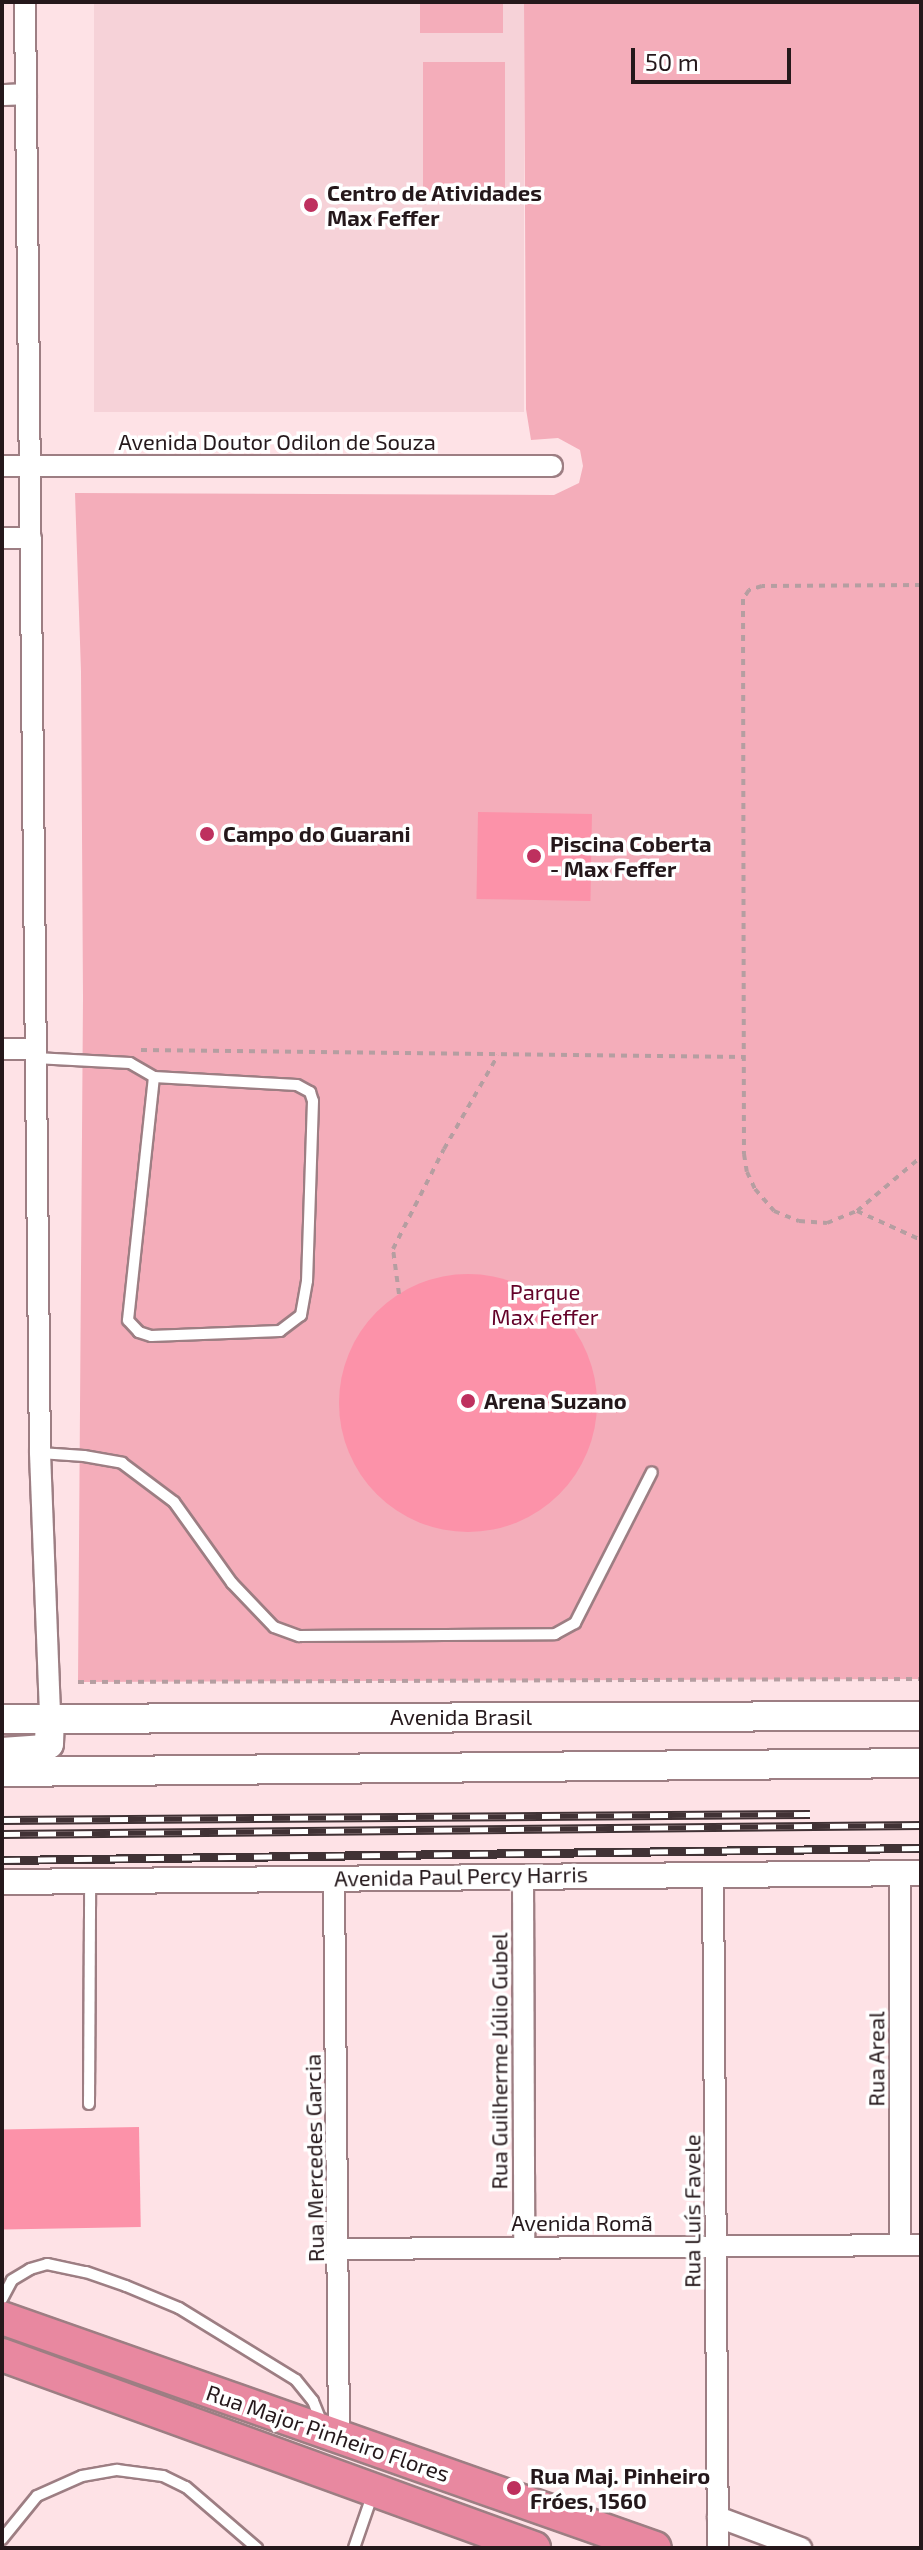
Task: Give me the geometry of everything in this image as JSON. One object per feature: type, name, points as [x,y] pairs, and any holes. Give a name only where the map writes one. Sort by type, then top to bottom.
[{"type":"highway","name":"Rua Major Pinheiro Flores","points":[[2,2318],[655,2548]]},
{"type":"highway","name":"Rua Major Pinheiro Flores","points":[[2,2355],[534,2548]]},
{"type":"main road","points":[[737,1763],[756,1753],[764,1738],[761,1729],[743,1715]]},
{"type":"main road","points":[[799,1763],[784,1750],[781,1733],[785,1725],[810,1715]]},
{"type":"main road","name":"Avenida Brasil","points":[[2,1719],[921,1716]]},
{"type":"main road","points":[[2,1752],[41,1749],[49,1744],[50,1719]]},
{"type":"main road","points":[[2,1772],[921,1763]]},
{"type":"street","points":[[25,2],[34,1054],[40,1453],[50,1719]]},
{"type":"street","points":[[2,95],[26,94]]},
{"type":"street","name":"Avenida Doutor Odilon de Souza","points":[[2,466],[552,466]]},
{"type":"street","points":[[2,538],[31,538]]},
{"type":"street","points":[[2,1049],[34,1054]]},
{"type":"street","name":"Rua Luís Favele","points":[[713,1873],[718,2548]]},
{"type":"street","name":"Avenida Paul Percy Harris","points":[[2,1882],[910,1873]]},
{"type":"street","name":"Rua Areal","points":[[900,2245],[910,1873]]},
{"type":"street","name":"Rua Guilherme Júlio Gubel","points":[[523,1875],[524,2248]]},
{"type":"street","name":"Rua Mercedes Garcia","points":[[333,2434],[340,2249],[334,1878]]},
{"type":"street","name":"Avenida Romã","points":[[340,2249],[921,2245]]},
{"type":"street","points":[[718,2517],[801,2548]]},
{"type":"lane","points":[[34,1054],[130,1063],[154,1077],[297,1085],[310,1092],[313,1101],[307,1281],[301,1315],[280,1331],[151,1336],[139,1332],[128,1320],[154,1077]]},
{"type":"lane","points":[[40,1453],[122,1463],[174,1502],[232,1583],[274,1627],[299,1636],[555,1634],[575,1623],[652,1472]]},
{"type":"lane","points":[[89,2104],[90,1881]]},
{"type":"lane","points":[[2,2299],[12,2280],[30,2269],[47,2264],[86,2272],[179,2308],[296,2380],[333,2434]]},
{"type":"lane","points":[[2,2539],[37,2496],[82,2476],[117,2470],[163,2476],[186,2487],[257,2548]]},
{"type":"lane","points":[[354,2548],[374,2491]]},
{"type":"path","points":[[921,585],[762,586],[749,590],[743,599],[744,1154],[747,1172],[761,1198],[782,1215],[813,1224],[843,1219],[857,1211],[921,1157]]},
{"type":"path","points":[[130,1050],[745,1057]]},
{"type":"path","points":[[399,1294],[393,1249],[444,1149],[498,1055]]},
{"type":"path","points":[[857,1211],[921,1240]]},
{"type":"path","points":[[78,1682],[921,1679]]},
{"type":"shaded area","name":"Centro de Atividades Max Feffer","points":[[94,2],[524,2],[524,412],[94,412]]},
{"type":"green space","points":[[420,2],[503,2],[503,33],[420,33]]},
{"type":"green space","name":"Parque Max Feffer","points":[[524,2],[921,2],[921,1679],[78,1682],[83,997],[81,672],[75,493],[554,495],[579,483],[583,466],[580,450],[558,438],[531,440],[526,409]]},
{"type":"green space","points":[[423,62],[505,62],[505,202],[423,202]]},
{"type":"building","name":"Piscina Coberta - Max Feffer","points":[[478,812],[592,814],[590,901],[476,899]]},
{"type":"building","name":"Arena Suzano","points":[[455,1274],[481,1274],[506,1279],[529,1289],[550,1303],[568,1321],[592,1365],[597,1403],[592,1441],[582,1464],[568,1485],[550,1503],[506,1527],[481,1532],[455,1532],[430,1527],[407,1517],[386,1503],[368,1485],[344,1441],[339,1416],[339,1390],[344,1365],[354,1342],[368,1321],[386,1303],[430,1279]]},
{"type":"building","points":[[139,2127],[141,2227],[4,2229],[2,2129]]},
{"type":"railway","points":[[2,1820],[810,1814]]},
{"type":"railway","points":[[2,1834],[921,1825]]},
{"type":"railway","points":[[2,1860],[921,1848]]},
{"type":"place","name":"Centro de Atividades Max Feffer","points":[[311,205]]},
{"type":"place","name":"Campo do Guarani","points":[[207,834]]},
{"type":"place","name":"Piscina Coberta - Max Feffer","points":[[534,856]]},
{"type":"place","name":"Arena Suzano","points":[[468,1401]]},
{"type":"place","name":"Rua Maj. Pinheiro Fróes, 1560","points":[[514,2488]]}]
